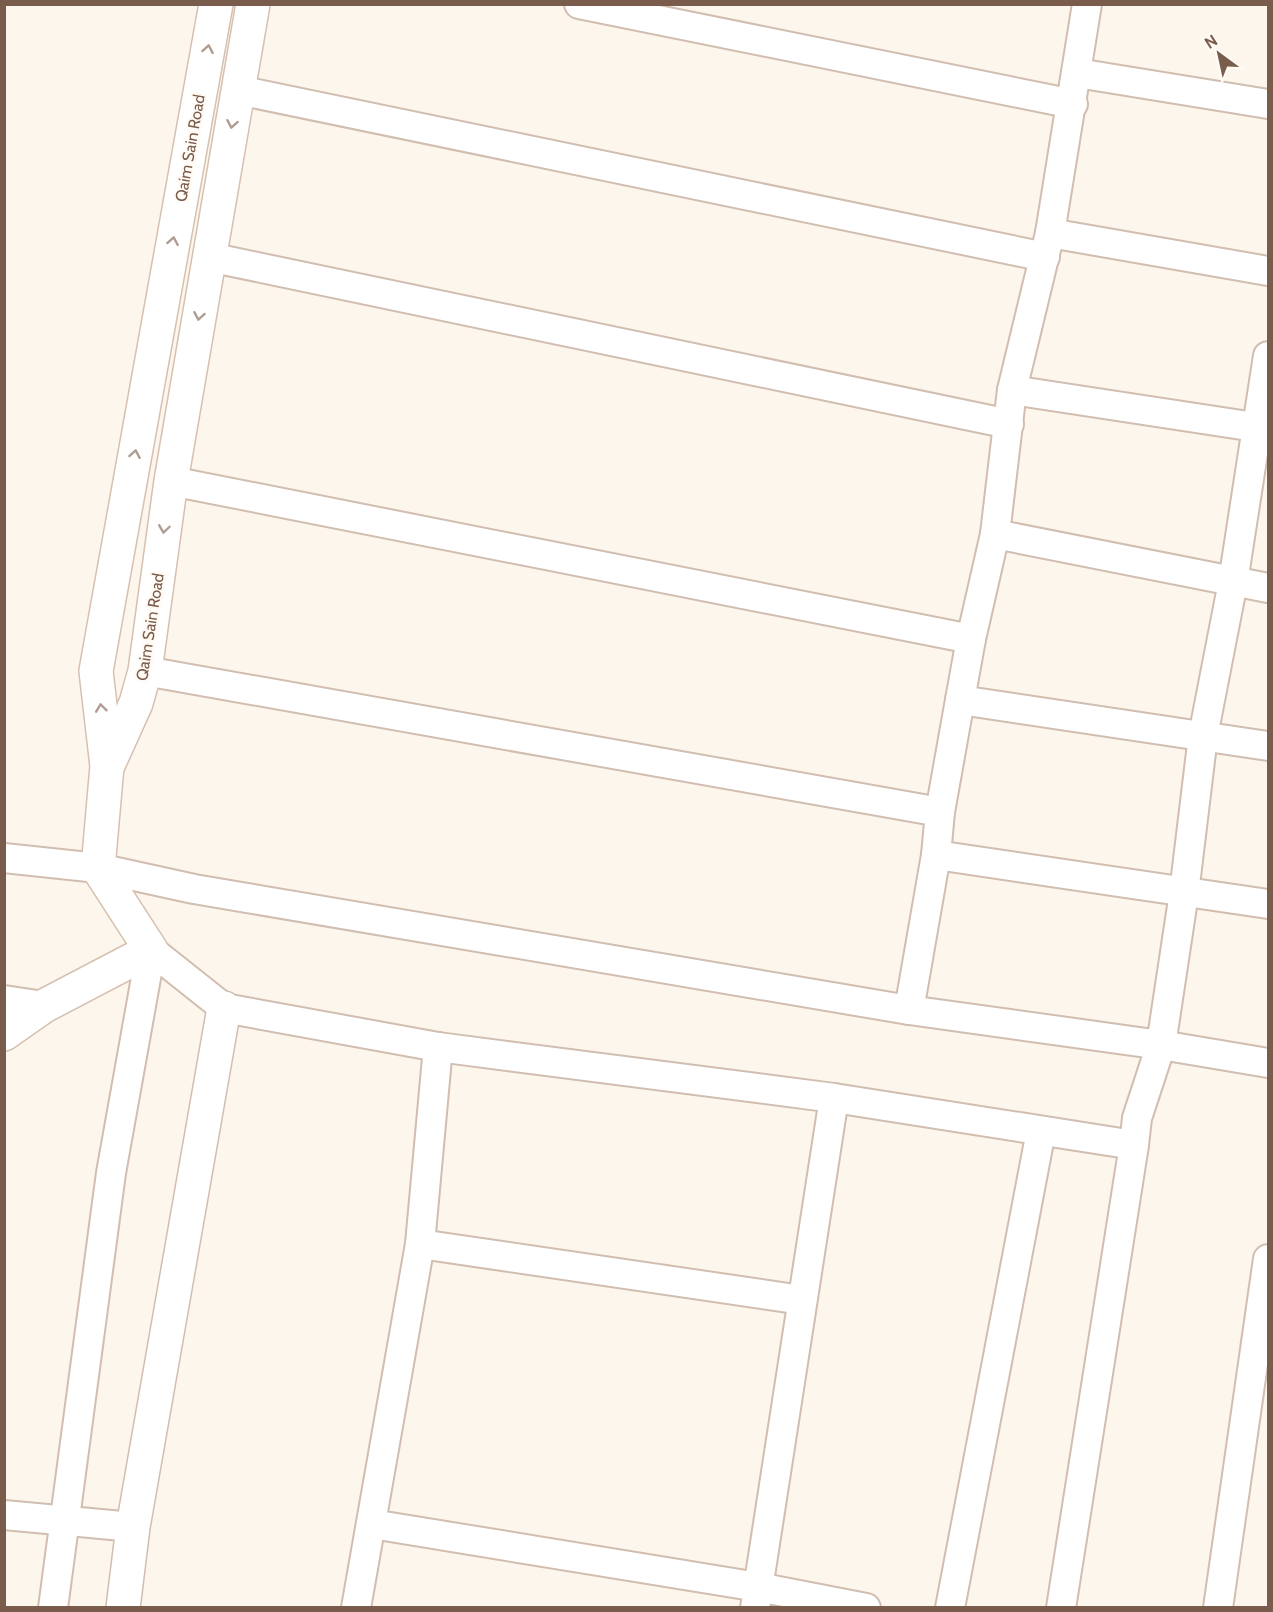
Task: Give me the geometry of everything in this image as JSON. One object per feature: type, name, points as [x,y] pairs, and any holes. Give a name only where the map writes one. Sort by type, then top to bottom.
[{"type":"main road","name":"Qaim Sain Road","points":[[107,766],[96,671],[216,4]]},
{"type":"main road","name":"Qaim Sain Road","points":[[107,766],[136,704],[146,671],[171,481],[253,4]]},
{"type":"main road","points":[[4,1034],[44,1006],[151,950],[98,868],[107,766]]},
{"type":"main road","points":[[123,1608],[133,1527],[224,1008]]},
{"type":"street","points":[[579,4],[1073,104]]},
{"type":"street","points":[[909,1010],[936,855],[940,812],[971,639],[995,534],[1012,390],[1048,245],[1073,104],[1087,4]]},
{"type":"street","points":[[1077,73],[1269,104]]},
{"type":"street","points":[[238,90],[1048,245],[1269,272]]},
{"type":"street","points":[[209,257],[1009,424]]},
{"type":"street","points":[[1061,1608],[1137,1118],[1161,1045],[1184,893],[1203,736],[1264,428],[1269,357]]},
{"type":"street","points":[[1012,390],[1264,428]]},
{"type":"street","points":[[171,481],[971,639]]},
{"type":"street","points":[[995,534],[1269,588]]},
{"type":"street","points":[[146,671],[940,812]]},
{"type":"street","points":[[960,700],[1269,746]]},
{"type":"street","points":[[936,855],[1269,904]]},
{"type":"street","points":[[4,858],[98,868],[206,891],[909,1010],[1161,1045],[1269,1063]]},
{"type":"street","points":[[53,1608],[111,1173],[151,950],[224,1008],[438,1047],[834,1098],[1134,1145]]},
{"type":"street","points":[[4,1000],[44,1006]]},
{"type":"street","points":[[356,1608],[420,1244],[438,1047]]},
{"type":"street","points":[[756,1597],[834,1098]]},
{"type":"street","points":[[950,1608],[1041,1131]]},
{"type":"street","points":[[420,1244],[802,1300]]},
{"type":"street","points":[[1218,1608],[1262,1355],[1269,1259]]},
{"type":"street","points":[[4,1515],[133,1527]]},
{"type":"street","points":[[372,1524],[756,1597],[866,1608]]}]
